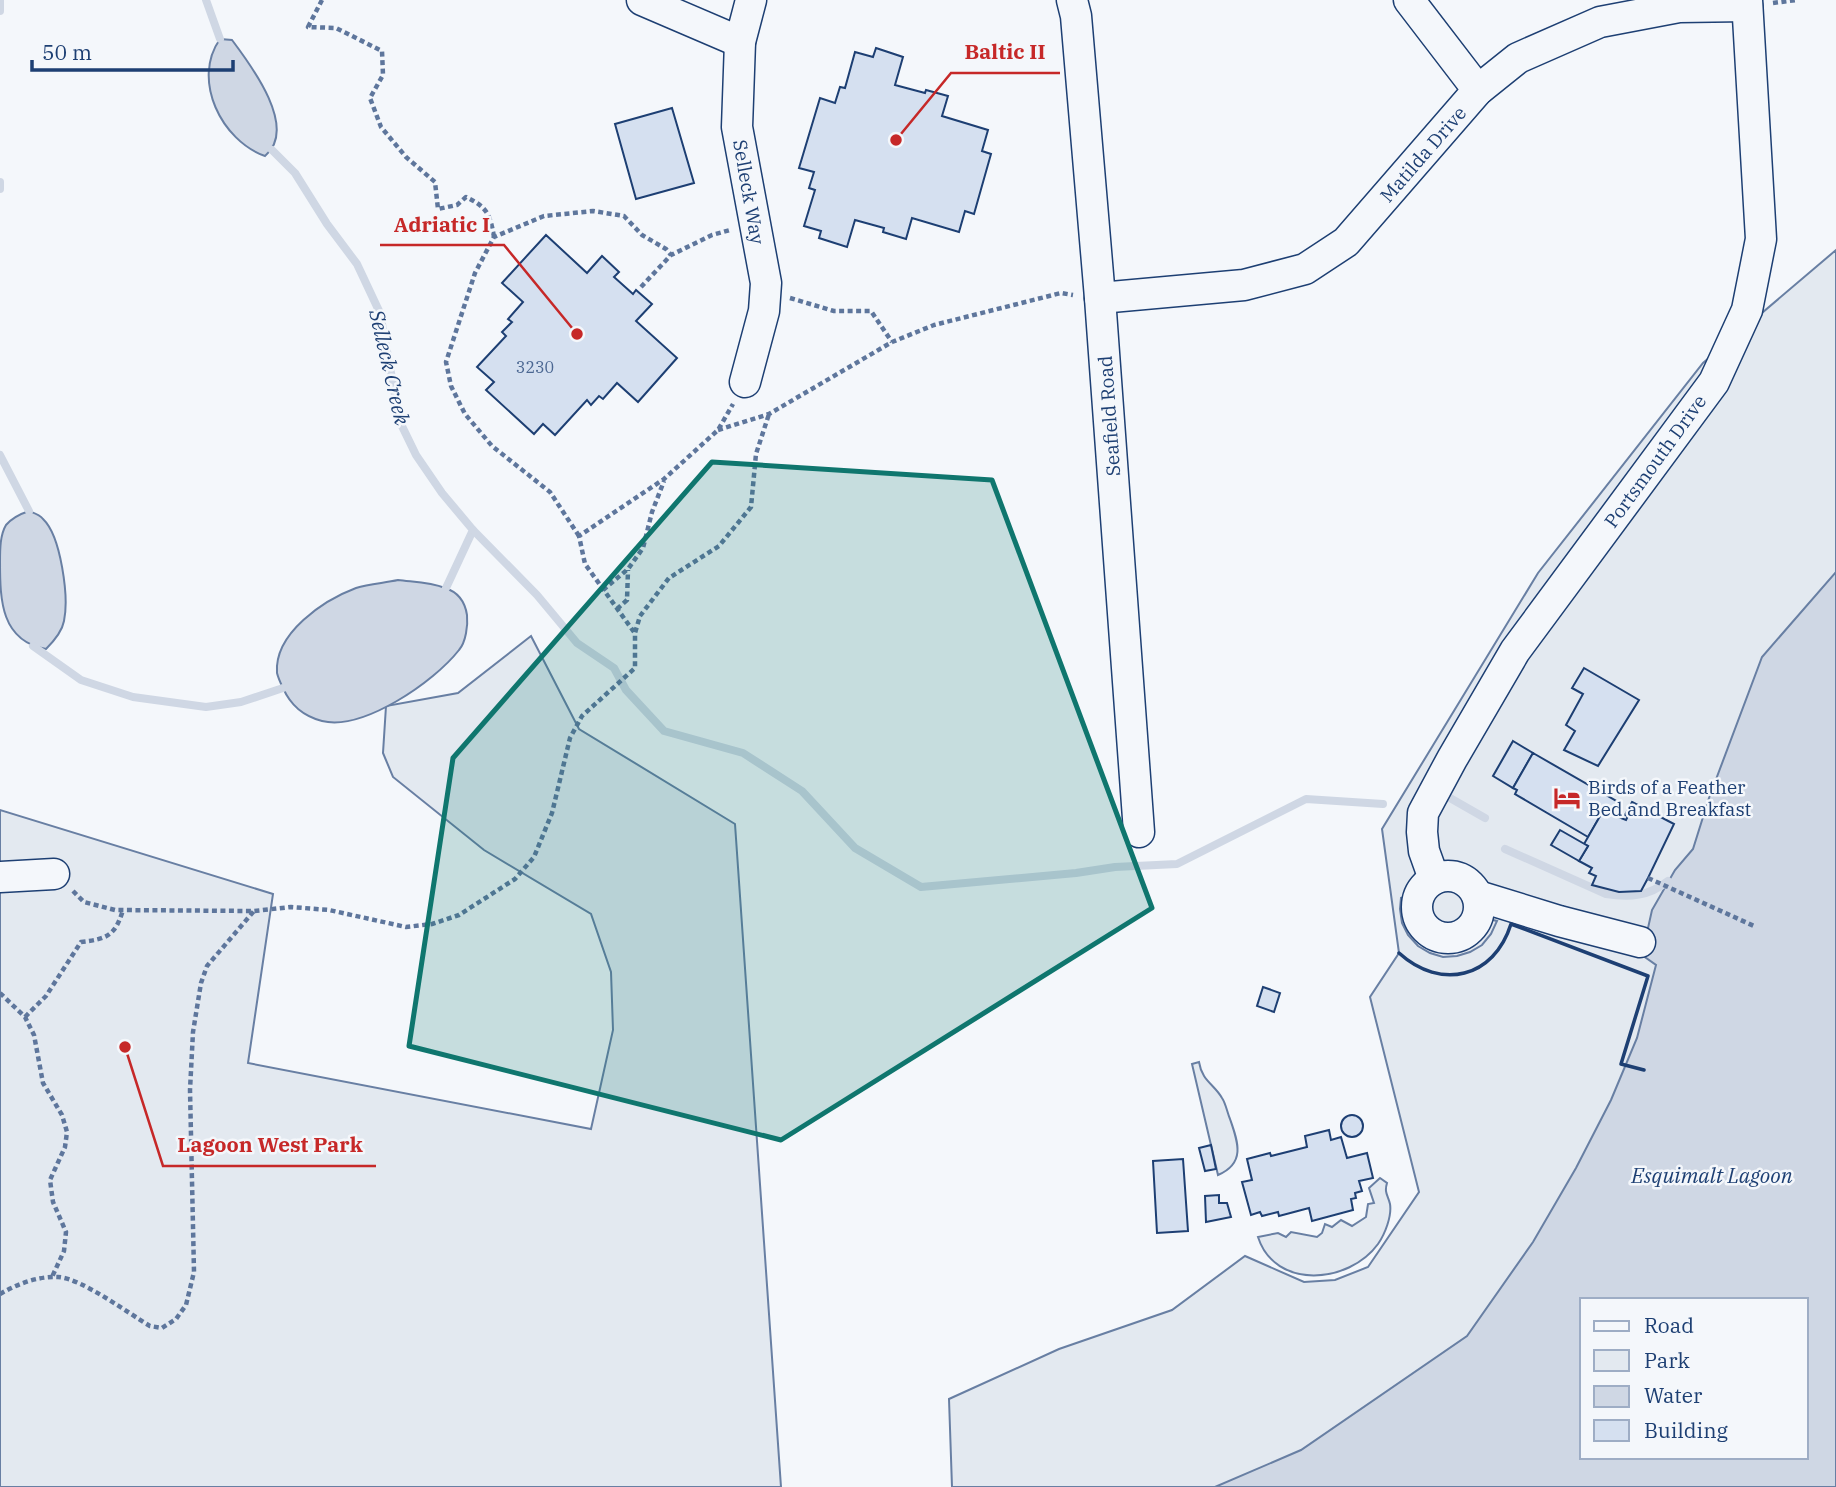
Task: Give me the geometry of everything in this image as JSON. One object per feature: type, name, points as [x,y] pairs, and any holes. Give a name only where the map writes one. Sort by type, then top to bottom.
[{"type":"street","points":[[642,0],[740,42]]},
{"type":"street","name":"Selleck Way","points":[[746,382],[764,311],[766,283],[737,127],[740,42],[751,0]]},
{"type":"street","name":"Seafield Road","points":[[1072,0],[1076,16],[1100,298],[1139,832]]},
{"type":"street","points":[[1409,0],[1478,90]]},
{"type":"street","name":"Matilda Drive","points":[[1100,298],[1244,285],[1305,269],[1346,242],[1478,90],[1518,58],[1600,22],[1679,7],[1747,3]]},
{"type":"street","name":"Portsmouth Drive","points":[[1434,879],[1424,851],[1423,813],[1452,759],[1515,651],[1714,382],[1747,310],[1761,239],[1747,3]]},
{"type":"street","points":[[0,877],[54,874]]},
{"type":"street","points":[[1460,877],[1472,886],[1478,896],[1479,913],[1472,928],[1458,936],[1441,937],[1433,934],[1422,922],[1418,906],[1422,891],[1434,879],[1460,877]]},
{"type":"street","points":[[1478,896],[1640,942]]},
{"type":"path","points":[[322,0],[308,27],[336,28],[382,51],[383,75],[370,98],[381,127],[406,157],[421,167],[435,182],[438,209],[457,205],[466,197],[482,205],[491,220],[494,237],[475,273],[446,362],[451,386],[465,414],[492,446],[550,492],[579,536],[585,564],[635,633]]},
{"type":"path","points":[[494,237],[544,216],[593,211],[624,216],[642,235],[666,249],[671,255]]},
{"type":"path","points":[[641,287],[671,255],[712,235],[738,228]]},
{"type":"path","points":[[766,283],[792,299],[834,311],[871,311],[892,342]]},
{"type":"path","points":[[718,430],[769,414],[892,342],[933,325],[1061,293],[1100,298]]},
{"type":"path","points":[[579,536],[664,479],[718,430],[746,382]]},
{"type":"path","points":[[54,874],[84,902],[123,911],[254,911],[291,907],[329,910],[406,927],[432,924],[459,915],[515,879],[534,857],[552,813],[570,738],[582,716],[635,667],[635,633],[640,617],[669,578],[719,546],[751,508],[756,454],[769,414]]},
{"type":"path","points":[[603,590],[628,569],[643,548],[664,479]]},
{"type":"path","points":[[617,609],[627,600],[628,569]]},
{"type":"path","points":[[1648,878],[1754,926]]},
{"type":"path","points":[[25,1017],[46,996],[81,942],[106,937],[118,928],[123,911]]},
{"type":"path","points":[[0,1294],[36,1279],[52,1277],[74,1281],[150,1326],[162,1328],[176,1319],[186,1306],[194,1272],[195,1214],[190,1090],[195,1020],[207,966],[254,911]]},
{"type":"path","points":[[0,993],[25,1017],[34,1035],[43,1083],[62,1115],[67,1132],[65,1147],[50,1180],[53,1202],[66,1231],[64,1251],[52,1277]]},
{"type":"highlighted area","points":[[712,462],[992,480],[1152,908],[781,1140],[409,1046],[453,758]]},
{"type":"green space","points":[[1836,250],[1836,1487],[952,1487],[949,1399],[1059,1349],[1172,1310],[1245,1256],[1304,1282],[1335,1280],[1368,1267],[1419,1192],[1370,997],[1399,953],[1382,829],[1538,573],[1703,363]]},
{"type":"green space","points":[[531,636],[579,729],[735,824],[781,1487],[0,1487],[0,810],[273,894],[248,1063],[591,1129],[613,1030],[611,972],[591,914],[484,850],[393,777],[383,753],[386,706],[458,693]]},
{"type":"green space","points":[[1199,1062],[1205,1078],[1223,1100],[1237,1144],[1238,1151],[1233,1164],[1218,1175],[1192,1064]]},
{"type":"green space","points":[[1380,1178],[1387,1183],[1390,1214],[1381,1240],[1365,1257],[1332,1273],[1314,1275],[1296,1273],[1280,1266],[1267,1254],[1258,1237],[1278,1233],[1286,1237],[1291,1232],[1317,1237],[1322,1233],[1325,1224],[1332,1227],[1341,1220],[1352,1226],[1366,1217],[1368,1204],[1374,1203],[1369,1188]]},
{"type":"shaded area","points":[[1409,897],[1410,921],[1423,939],[1433,946],[1455,948],[1467,945],[1476,939],[1489,919],[1497,921],[1482,945],[1457,956],[1443,957],[1418,946],[1408,935],[1402,923],[1400,909],[1401,898]]},
{"type":"water","points":[[220,39],[232,40],[250,64],[268,96],[277,129],[274,144],[265,156],[236,137],[224,123],[216,107],[210,90],[209,72],[212,55]]},
{"type":"water","points":[[29,511],[40,516],[55,539],[64,583],[63,625],[46,649],[31,645],[12,628],[6,617],[1,590],[0,548],[4,529],[14,518]]},
{"type":"water","name":"Esquimalt Lagoon","points":[[1836,572],[1836,1487],[1215,1487],[1301,1450],[1467,1336],[1533,1242],[1611,1100],[1637,1038],[1656,965],[1642,955],[1652,910],[1675,870],[1693,849],[1709,798],[1762,657]]},
{"type":"water","points":[[398,580],[439,586],[454,592],[460,598],[466,610],[467,624],[465,638],[459,650],[448,663],[415,689],[357,719],[322,721],[298,709],[286,694],[277,673],[278,658],[292,632],[316,610],[343,593]]},
{"type":"building","points":[[876,48],[903,57],[895,85],[948,96],[942,116],[988,130],[982,151],[991,154],[974,214],[965,211],[959,232],[912,218],[906,239],[883,232],[884,228],[855,220],[847,247],[819,238],[821,231],[804,226],[815,190],[809,188],[814,172],[799,168],[820,98],[835,103],[840,87],[845,88],[855,52],[873,57]]},
{"type":"building","points":[[672,108],[694,183],[636,199],[615,124]]},
{"type":"building","points":[[546,235],[587,273],[602,256],[619,272],[614,277],[633,294],[636,290],[652,304],[636,321],[677,358],[638,402],[617,383],[603,399],[599,396],[591,405],[587,400],[555,435],[543,424],[534,434],[486,390],[494,382],[477,367],[506,336],[502,332],[512,322],[508,319],[523,302],[502,283]]},
{"type":"building","points":[[1584,668],[1639,700],[1598,766],[1564,750],[1575,731],[1566,725],[1583,694],[1572,688]]},
{"type":"building","points":[[1513,741],[1533,753],[1513,788],[1493,776]]},
{"type":"building","name":"Birds of a Feather Bed and Breakfast","points":[[1533,753],[1618,802],[1611,815],[1603,811],[1588,837],[1515,794],[1517,790],[1513,788]]},
{"type":"building","points":[[1632,802],[1674,824],[1648,878],[1641,891],[1619,892],[1592,885],[1596,876],[1589,873],[1592,868],[1579,861],[1588,846],[1584,844],[1603,811],[1626,820],[1628,816],[1625,815]]},
{"type":"building","points":[[1560,830],[1588,846],[1579,861],[1551,845]]},
{"type":"building","points":[[1263,987],[1280,993],[1274,1012],[1257,1006]]},
{"type":"building","points":[[1348,1115],[1356,1115],[1363,1122],[1363,1130],[1356,1137],[1348,1137],[1341,1130],[1341,1122]]},
{"type":"building","points":[[1329,1130],[1331,1140],[1341,1137],[1347,1158],[1367,1153],[1373,1178],[1359,1181],[1362,1191],[1355,1193],[1356,1198],[1351,1199],[1353,1210],[1312,1221],[1309,1208],[1279,1216],[1278,1212],[1262,1216],[1260,1212],[1251,1215],[1242,1182],[1252,1180],[1247,1159],[1307,1147],[1305,1136]]},
{"type":"building","points":[[1211,1145],[1216,1169],[1205,1171],[1199,1148]]},
{"type":"building","points":[[1183,1159],[1188,1231],[1157,1233],[1153,1161]]},
{"type":"building","points":[[1219,1195],[1219,1203],[1227,1203],[1231,1217],[1206,1222],[1205,1196]]},
{"type":"waterway","points":[[0,0],[0,11]]},
{"type":"waterway","name":"Selleck Creek","points":[[206,0],[220,39]]},
{"type":"waterway","name":"Selleck Creek","points":[[272,150],[295,173],[327,224],[357,264],[380,313],[400,422],[416,455],[442,493],[473,530],[446,588]]},
{"type":"waterway","points":[[0,182],[0,189]]},
{"type":"waterway","points":[[0,455],[29,511]]},
{"type":"waterway","points":[[473,530],[537,595],[577,643],[614,668],[626,690],[664,731],[743,753],[802,791],[855,848],[921,887],[1115,867],[1177,864],[1306,799],[1383,804]]},
{"type":"waterway","points":[[33,646],[81,680],[133,697],[206,707],[241,702],[283,688]]},
{"type":"waterway","points":[[1450,798],[1485,818]]},
{"type":"waterway","points":[[1505,849],[1606,894],[1639,895],[1668,881]]},
{"type":"wall","points":[[1399,953],[1415,965],[1432,972],[1448,975],[1464,973],[1479,967],[1492,957],[1511,924],[1648,976],[1621,1064],[1644,1070]]},
{"type":"place","name":"Baltic II","points":[[896,140]]},
{"type":"place","name":"Adriatic I","points":[[577,334]]},
{"type":"place","name":"Birds of a Feather Bed and Breakfast","points":[[1567,798]]},
{"type":"place","name":"Lagoon West Park","points":[[125,1047]]}]
